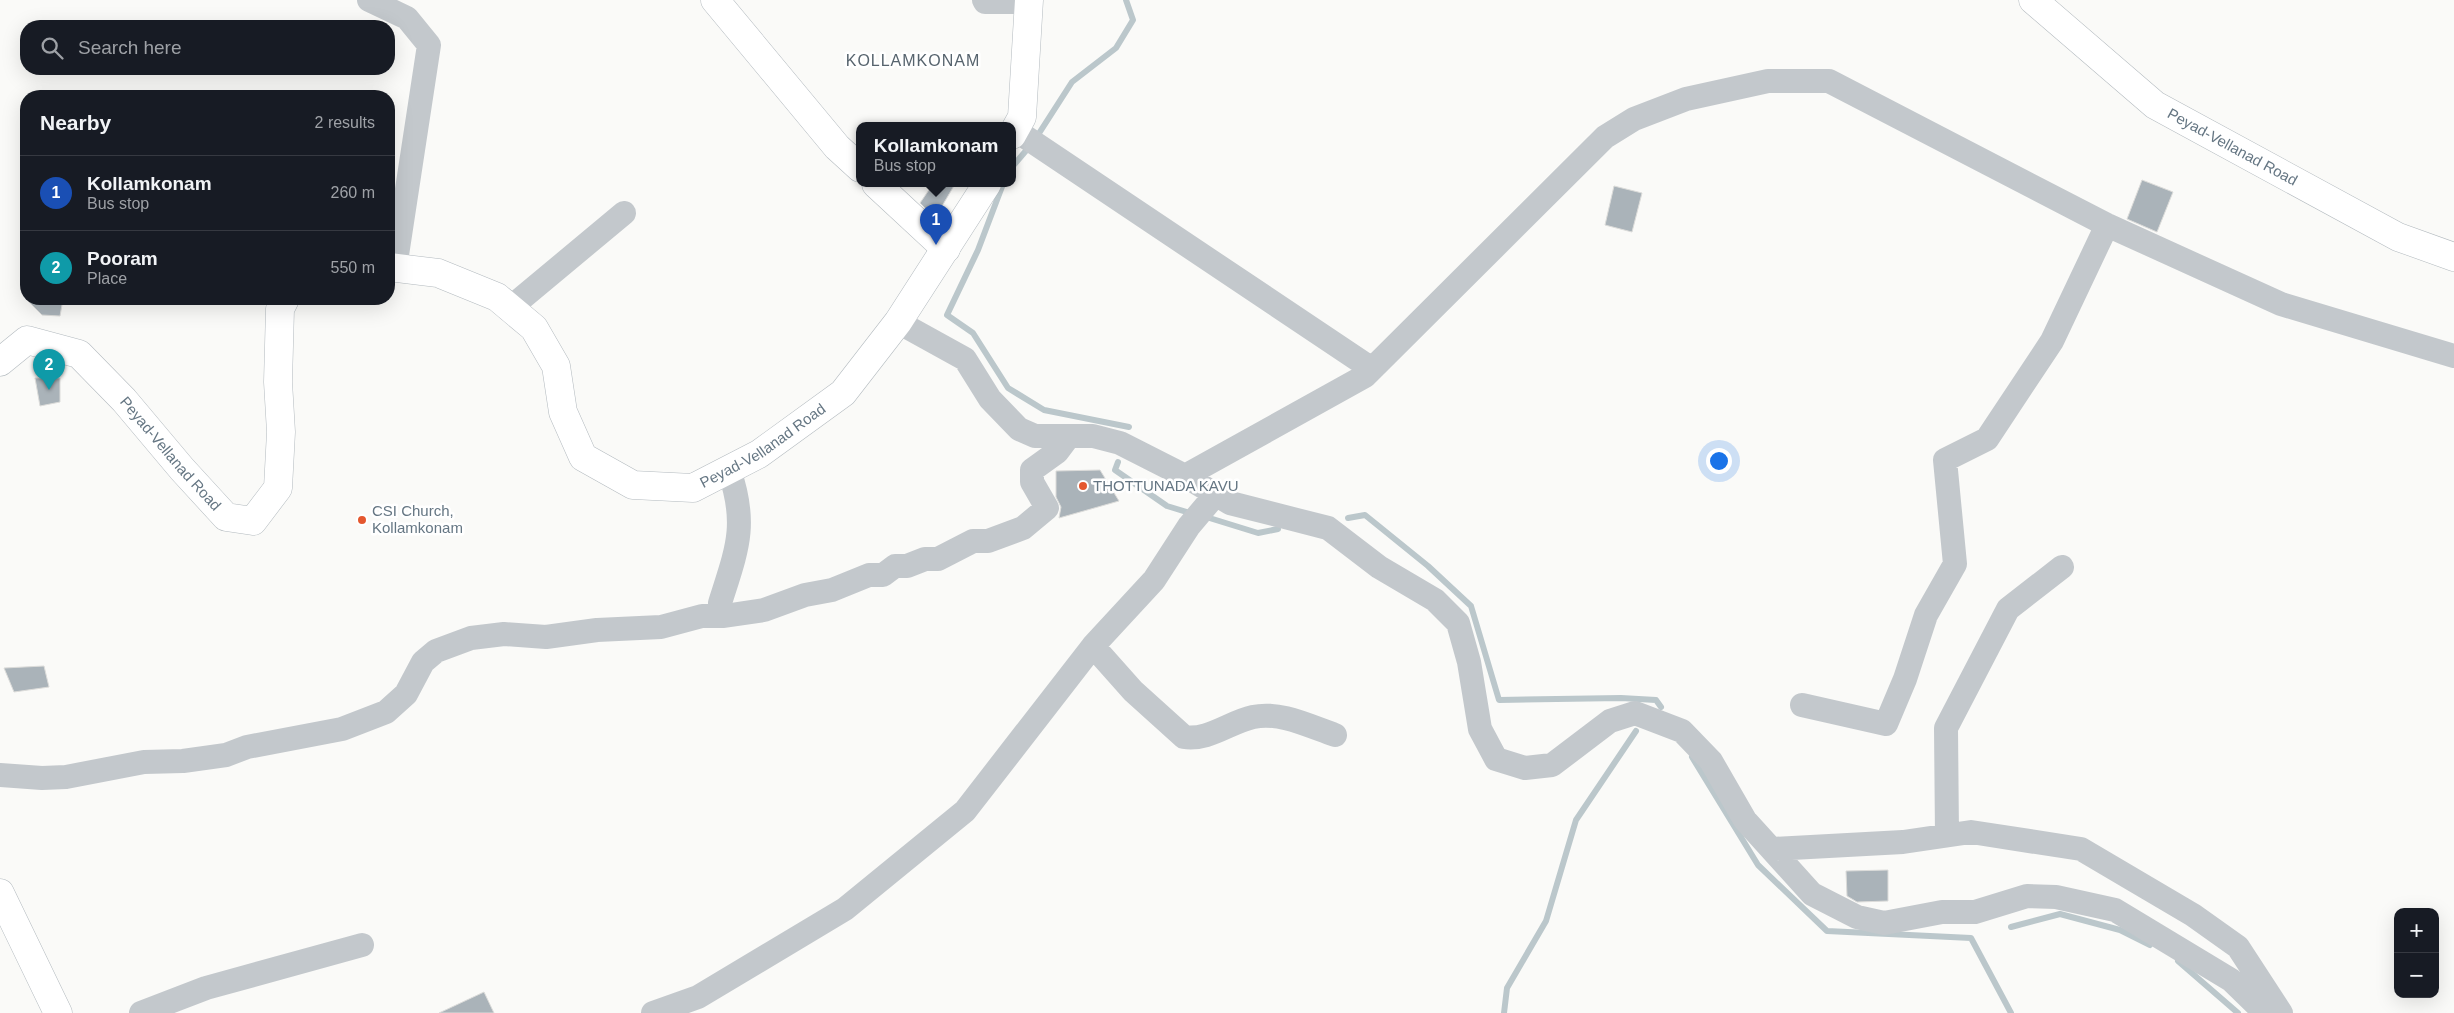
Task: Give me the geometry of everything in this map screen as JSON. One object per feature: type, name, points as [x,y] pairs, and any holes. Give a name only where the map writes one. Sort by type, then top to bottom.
[{"type":"main road","points":[[715,0],[837,147],[856,164]]},
{"type":"main road","name":"Peyad-Vellanad Road","points":[[2033,0],[2154,105],[2398,237],[2454,257]]},
{"type":"main road","points":[[1016,133],[1022,117],[1029,1]]},
{"type":"main road","points":[[879,187],[946,249]]},
{"type":"main road","name":"Peyad-Vellanad Road","points":[[395,268],[438,273],[497,297],[534,328],[556,366],[563,412],[583,456],[633,485],[693,488],[759,454],[843,393],[898,322],[985,187]]},
{"type":"main road","name":"Peyad-Vellanad Road","points":[[0,362],[27,340],[79,354],[124,400],[182,469],[226,517],[253,521],[278,488],[281,432],[278,382],[280,309],[282,305]]},
{"type":"main road","points":[[0,893],[58,1013]]},
{"type":"street","points":[[369,0],[407,18],[429,46],[395,250]]},
{"type":"street","points":[[984,0],[985,2],[1029,1]]},
{"type":"street","points":[[1185,476],[1365,376],[1605,137],[1634,119],[1686,99],[1768,81],[1829,81],[2107,225],[2281,304],[2454,356]]},
{"type":"street","points":[[1016,133],[1372,369]]},
{"type":"street","points":[[510,308],[624,213]]},
{"type":"street","points":[[1802,705],[1886,724],[1905,680],[1926,615],[1955,564],[1945,460],[1986,439],[2052,342],[2107,225]]},
{"type":"street","points":[[898,322],[965,359],[990,399],[1019,429],[1035,436],[1093,436],[1120,443],[1185,476],[1212,499],[1328,528],[1379,567],[1434,600],[1458,623],[1469,662],[1480,729],[1496,759],[1525,768],[1552,765],[1610,721],[1635,713],[1682,730],[1711,761],[1745,820],[1812,894],[1857,917],[1884,923],[1942,912],[1975,912],[2027,896],[2056,897],[2116,910],[2231,980],[2265,1013]]},
{"type":"street","points":[[0,774],[42,778],[66,776],[144,762],[226,755],[247,747],[342,729],[386,712],[406,694],[423,662],[436,651],[471,638],[504,634],[546,637],[597,630],[661,627],[702,616],[724,616],[764,610],[805,594],[832,590],[869,575],[883,575],[895,566],[908,566],[925,559],[938,559],[974,541],[988,541],[1023,528],[1047,508],[1032,482],[1032,470],[1057,452],[1069,436]]},
{"type":"street","points":[[720,603],[736,553],[740,517],[738,497],[729,470]]},
{"type":"street","points":[[653,1013],[698,998],[845,909],[965,811],[1093,646],[1154,580],[1189,526],[1212,499]]},
{"type":"street","points":[[1947,835],[1946,728],[2008,609],[2062,568]]},
{"type":"street","points":[[1093,646],[1133,691],[1184,737],[1195,739],[1253,717],[1279,716],[1335,735]]},
{"type":"street","points":[[1772,849],[1903,842],[1971,832],[2081,849],[2193,915],[2238,947],[2281,1013]]},
{"type":"street","points":[[141,1013],[206,988],[362,945]]},
{"type":"building","points":[[2142,180],[2173,192],[2157,232],[2127,219]]},
{"type":"building","points":[[1614,186],[1642,193],[1632,232],[1605,225]]},
{"type":"building","points":[[931,187],[953,187],[935,218],[920,203]]},
{"type":"building","points":[[32,305],[62,305],[60,316],[42,315]]},
{"type":"building","points":[[35,378],[60,378],[60,402],[40,406]]},
{"type":"building","name":"THOTTUNADA KAVU","points":[[1100,470],[1119,501],[1059,518],[1061,507],[1056,497],[1056,471]]},
{"type":"building","points":[[44,666],[49,687],[14,692],[4,668]]},
{"type":"building","points":[[1888,870],[1888,901],[1857,902],[1847,896],[1846,871]]},
{"type":"building","points":[[484,992],[494,1013],[439,1013]]},
{"type":"waterway","points":[[1036,138],[1072,82],[1116,48],[1133,20],[1126,0]]},
{"type":"waterway","points":[[1016,162],[1030,146]]},
{"type":"waterway","points":[[1002,187],[978,250],[947,315],[973,333],[1008,388],[1044,410],[1129,427]]},
{"type":"waterway","points":[[1118,462],[1115,470],[1167,506],[1193,514]]},
{"type":"waterway","points":[[1348,518],[1365,515],[1428,566],[1471,606],[1499,700],[1621,698],[1656,700],[1661,707]]},
{"type":"waterway","points":[[1203,516],[1258,533],[1278,529]]},
{"type":"waterway","points":[[1504,1013],[1507,988],[1546,921],[1576,820],[1636,731]]},
{"type":"waterway","points":[[1692,757],[1758,865],[1827,931],[1971,938],[2011,1013]]},
{"type":"waterway","points":[[2011,927],[2060,914],[2120,930],[2150,945]]},
{"type":"waterway","points":[[2178,961],[2238,1013]]},
{"type":"place","name":"Kollamkonam","points":[[936,245]]},
{"type":"place","name":"Pooram","points":[[49,390]]},
{"type":"place","name":"THOTTUNADA KAVU","points":[[1083,486]]},
{"type":"place","name":"CSI Church, Kollamkonam","points":[[362,520]]},
{"type":"district","name":"KOLLAMKONAM","points":[[913,60]]}]
